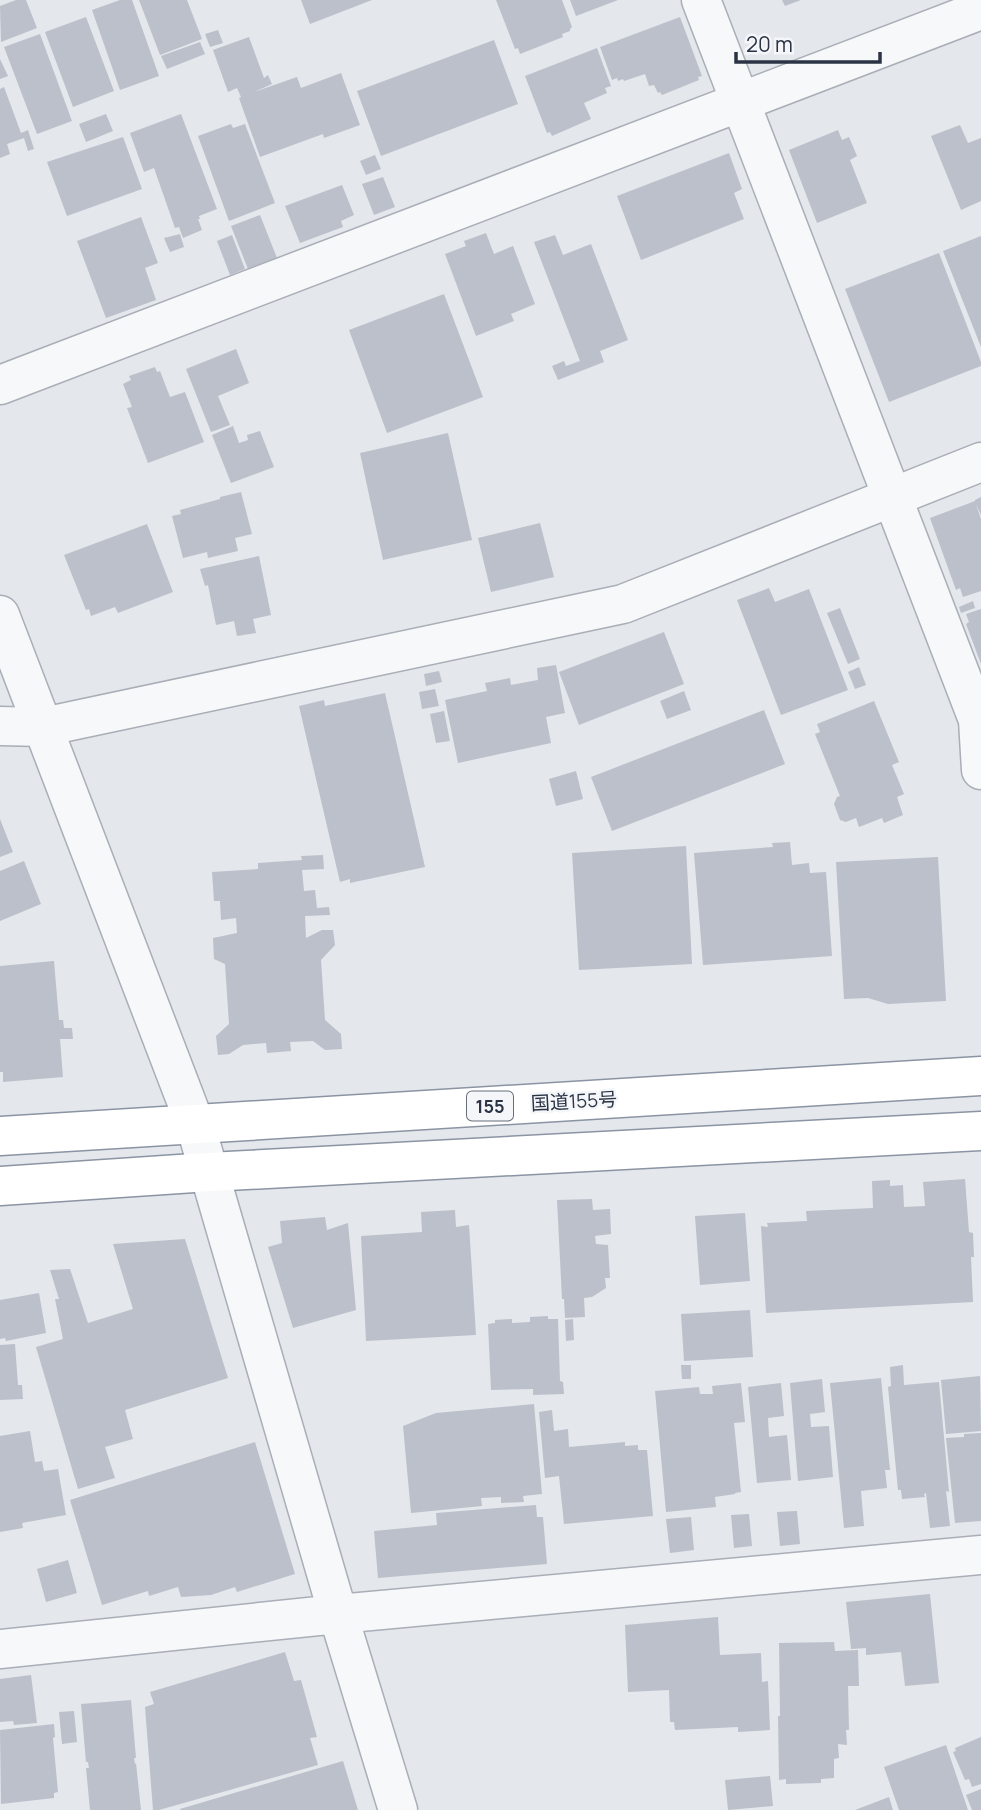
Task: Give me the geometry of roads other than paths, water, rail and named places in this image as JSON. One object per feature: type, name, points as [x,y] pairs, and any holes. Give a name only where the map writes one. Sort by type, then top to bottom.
[{"type":"highway","name":"国道155号","points":[[0,1136],[981,1076]]},
{"type":"highway","points":[[0,1186],[209,1172],[981,1131]]},
{"type":"street","points":[[701,0],[979,719],[981,770]]},
{"type":"street","points":[[0,385],[981,10]]},
{"type":"street","points":[[0,726],[43,727],[623,604],[981,462]]},
{"type":"street","points":[[0,615],[195,1124],[398,1810]]},
{"type":"street","points":[[0,1649],[338,1614],[981,1555]]}]
